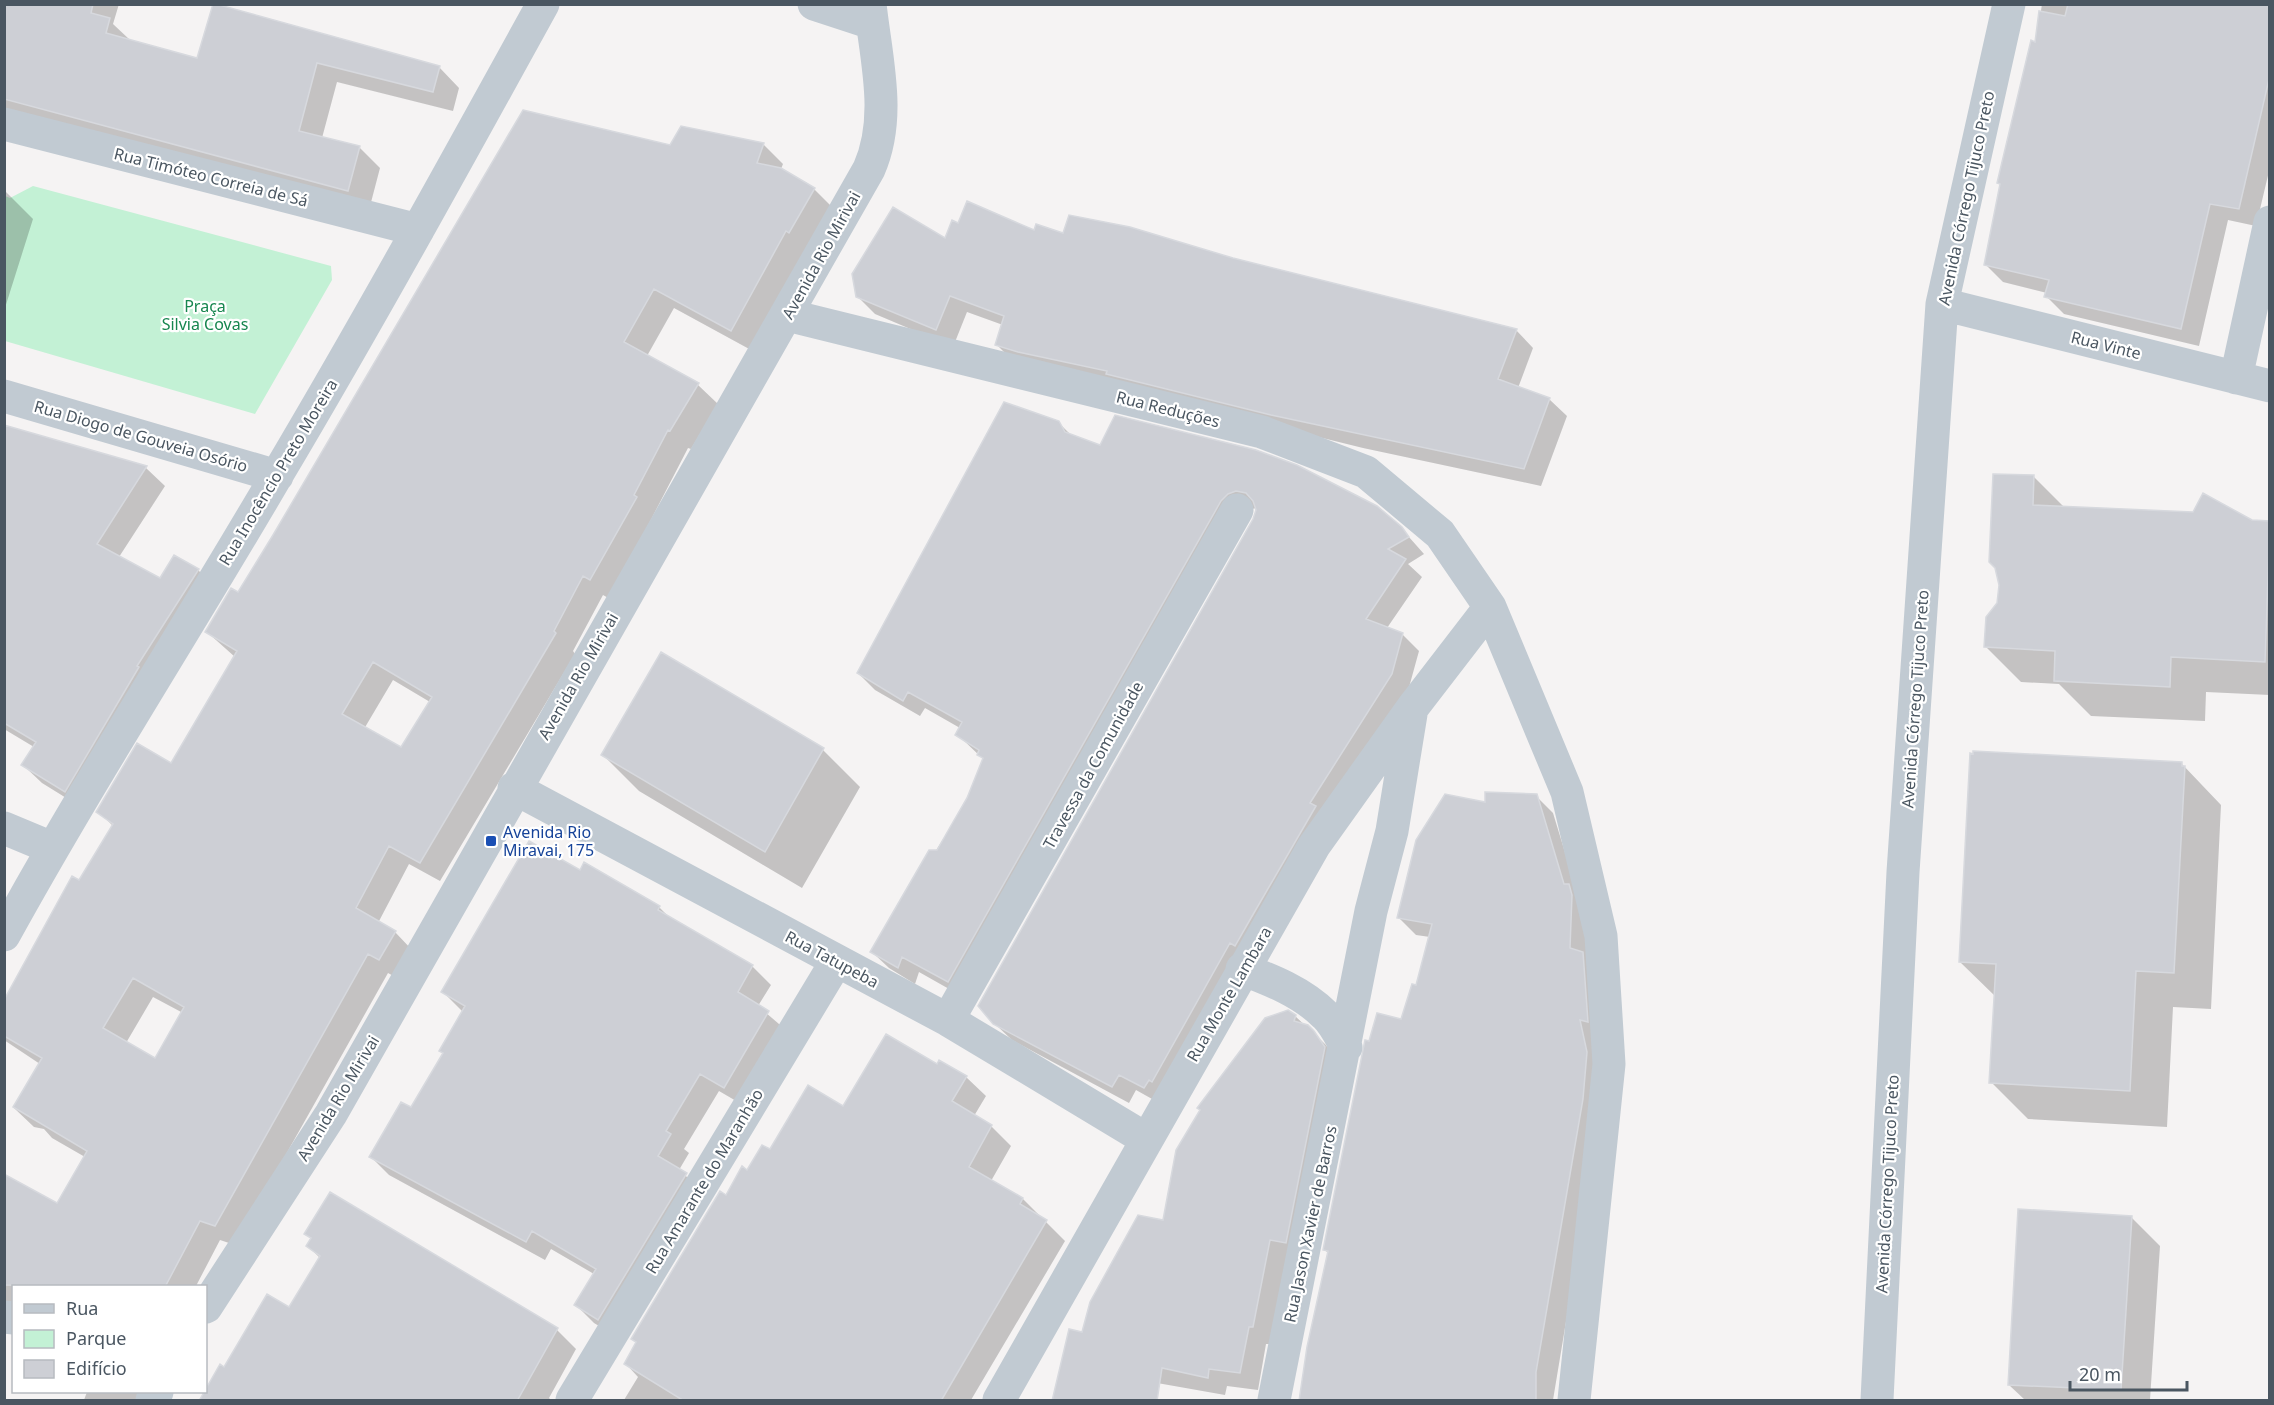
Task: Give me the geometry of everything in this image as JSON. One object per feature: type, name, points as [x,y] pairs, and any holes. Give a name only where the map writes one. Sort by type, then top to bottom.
[{"type":"street","name":"Rua Inocêncio Preto Moreira","points":[[4,935],[52,848],[277,476],[418,231],[543,4]]},
{"type":"street","points":[[814,4],[871,14]]},
{"type":"street","name":"Avenida Córrego Tijuco Preto","points":[[1877,1401],[1903,872],[1942,304],[2009,4]]},
{"type":"street","name":"Avenida Rio Mirivai","points":[[207,1305],[331,1114],[514,788],[787,315],[875,155],[880,138],[881,87],[871,14]]},
{"type":"street","name":"Rua Timóteo Correia de Sá","points":[[4,124],[418,231]]},
{"type":"street","points":[[2236,378],[2270,222]]},
{"type":"street","name":"Rua Vinte","points":[[1942,304],[2270,386]]},
{"type":"street","name":"Rua Reduções","points":[[787,315],[1262,432],[1366,472],[1440,534],[1490,607]]},
{"type":"street","name":"Rua Diogo de Gouveia Osório","points":[[4,396],[277,476]]},
{"type":"street","name":"Travessa da Comunidade","points":[[948,1020],[1237,510]]},
{"type":"street","points":[[1490,607],[1568,792],[1601,936],[1609,1065],[1574,1401]]},
{"type":"street","name":"Rua Monte Lambara","points":[[999,1401],[1242,969],[1314,846],[1413,707],[1490,607]]},
{"type":"street","name":"Rua Jason Xavier de Barros","points":[[1274,1401],[1346,1047],[1371,911],[1392,831],[1413,707]]},
{"type":"street","name":"Rua Tatupeba","points":[[514,788],[948,1020],[1146,1139]]},
{"type":"street","points":[[4,828],[52,848]]},
{"type":"street","name":"Rua Amarante do Maranhão","points":[[572,1401],[836,962]]},
{"type":"street","points":[[1242,969],[1275,982],[1306,999],[1327,1016],[1346,1047]]},
{"type":"green space","name":"Praça Silvia Covas","points":[[33,186],[331,266],[332,280],[255,414],[5,341],[5,196],[10,198]]},
{"type":"building","points":[[4,4],[93,4],[91,13],[110,18],[106,33],[197,58],[213,4],[216,4],[440,66],[433,92],[317,63],[299,131],[360,146],[348,191],[4,99]]},
{"type":"building","points":[[2068,4],[2270,4],[2270,75],[2239,209],[2210,204],[2181,329],[2044,297],[2049,280],[1984,265],[2000,184],[1997,183],[2031,40],[2035,42],[2039,11],[2065,16]]},
{"type":"building","points":[[523,110],[670,145],[681,126],[764,143],[757,163],[781,168],[815,188],[789,233],[786,231],[731,331],[654,289],[624,342],[699,383],[670,431],[668,430],[634,495],[637,497],[590,580],[583,576],[554,631],[556,633],[420,863],[389,846],[356,908],[396,931],[379,960],[368,954],[215,1226],[200,1221],[166,1285],[4,1285],[4,1174],[57,1203],[87,1151],[13,1107],[42,1058],[4,1036],[4,1000],[72,876],[79,880],[113,824],[96,812],[137,743],[171,763],[237,651],[205,632],[231,588],[238,592]],"holes":[[[373,662],[432,697],[401,747],[342,714]],[[133,978],[184,1007],[155,1058],[103,1028]]]},
{"type":"building","points":[[967,201],[1034,230],[1036,224],[1063,233],[1069,215],[1130,227],[1233,258],[1517,329],[1498,379],[1550,398],[1524,469],[1271,415],[1106,374],[1107,371],[1018,352],[995,345],[1004,316],[950,296],[936,330],[856,297],[852,274],[893,207],[945,238],[952,220],[958,223]]},
{"type":"building","points":[[1004,402],[1059,421],[1065,432],[1100,445],[1115,415],[1256,450],[1297,465],[1377,506],[1402,527],[1409,537],[1388,549],[1406,559],[1366,619],[1403,633],[1392,674],[1310,803],[1316,806],[1235,946],[1230,943],[1152,1082],[1149,1080],[1144,1088],[1119,1075],[1112,1087],[993,1024],[978,1006],[1253,519],[1256,510],[1253,501],[1246,493],[1236,491],[1228,494],[1221,501],[948,982],[902,957],[898,968],[870,952],[929,850],[937,850],[967,798],[983,758],[977,755],[979,750],[955,735],[962,722],[908,692],[903,701],[857,673]]},
{"type":"building","points":[[4,425],[147,466],[97,544],[160,578],[174,555],[199,569],[137,666],[139,667],[65,792],[21,765],[36,742],[4,723]]},
{"type":"building","points":[[1993,474],[2034,475],[2033,505],[2193,512],[2203,493],[2252,520],[2270,521],[2265,662],[2171,657],[2170,687],[2054,681],[2055,651],[1984,647],[1986,617],[1997,603],[1999,585],[1995,568],[1989,562]]},
{"type":"building","points":[[661,652],[824,748],[765,852],[601,755]]},
{"type":"building","points":[[1973,751],[2182,762],[2182,766],[2185,766],[2174,973],[2136,971],[2130,1091],[1989,1083],[1996,964],[1959,962],[1970,753],[1973,754]]},
{"type":"building","points":[[1485,792],[1537,794],[1564,884],[1569,884],[1572,895],[1570,948],[1583,952],[1588,1022],[1580,1020],[1587,1052],[1583,1099],[1536,1372],[1536,1401],[1299,1401],[1307,1347],[1328,1251],[1323,1250],[1365,1040],[1369,1041],[1377,1013],[1401,1019],[1412,984],[1416,985],[1432,924],[1397,918],[1416,840],[1445,794],[1485,802]]},
{"type":"building","points":[[529,841],[580,870],[584,862],[660,906],[658,910],[753,965],[738,992],[769,1011],[724,1088],[700,1074],[666,1131],[671,1134],[658,1156],[687,1173],[598,1320],[574,1305],[596,1269],[532,1231],[526,1242],[369,1157],[401,1102],[411,1107],[443,1053],[439,1051],[465,1006],[441,992]]},
{"type":"building","points":[[1288,1010],[1296,1015],[1294,1021],[1308,1025],[1314,1031],[1325,1047],[1286,1243],[1270,1240],[1253,1327],[1249,1327],[1240,1373],[1209,1369],[1208,1378],[1162,1368],[1157,1401],[1052,1401],[1069,1329],[1082,1332],[1090,1302],[1138,1215],[1163,1220],[1176,1150],[1200,1110],[1197,1108],[1265,1018]]},
{"type":"building","points":[[886,1034],[937,1064],[939,1060],[967,1076],[952,1101],[992,1125],[969,1167],[1023,1198],[1020,1204],[1047,1220],[941,1401],[684,1401],[624,1364],[636,1342],[631,1339],[720,1191],[726,1195],[742,1166],[747,1170],[762,1145],[770,1149],[808,1085],[843,1106]]},
{"type":"building","points":[[330,1192],[558,1328],[517,1401],[199,1401],[204,1393],[207,1393],[207,1387],[220,1364],[224,1367],[267,1294],[289,1307],[320,1256],[306,1246],[311,1238],[304,1234]]},
{"type":"building","points":[[2018,1209],[2132,1216],[2121,1390],[2008,1385]]},
{"type":"place","name":"Avenida Rio Miravai, 175","points":[[491,841]]}]
